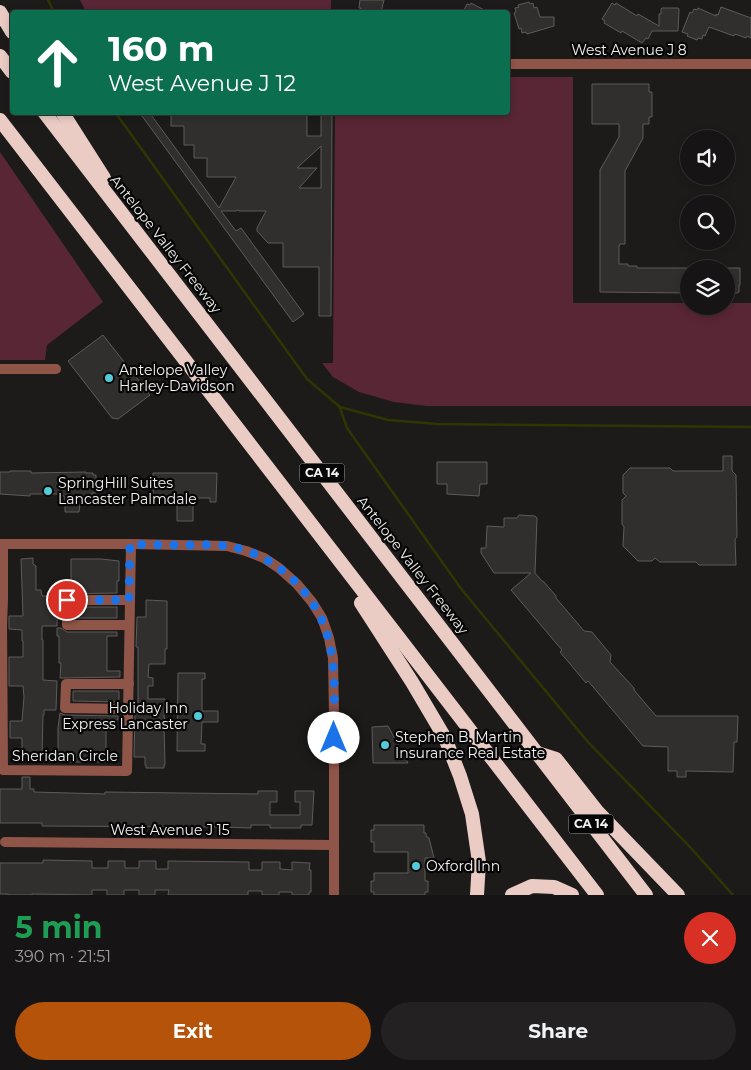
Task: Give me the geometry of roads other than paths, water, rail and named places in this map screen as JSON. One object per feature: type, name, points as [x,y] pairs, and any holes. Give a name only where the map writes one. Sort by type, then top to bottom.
[{"type":"highway","points":[[0,12],[10,29]]},
{"type":"highway","points":[[0,56],[10,69]]},
{"type":"highway","name":"Antelope Valley Freeway","points":[[46,115],[646,895]]},
{"type":"highway","points":[[64,115],[104,178],[118,208]]},
{"type":"highway","name":"CA 14","points":[[0,120],[597,895]]},
{"type":"highway","points":[[320,536],[445,738],[472,814],[479,862],[477,895]]},
{"type":"highway","points":[[537,754],[556,759],[597,811],[678,895]]},
{"type":"highway","points":[[512,895],[532,886],[554,887],[572,895]]},
{"type":"street","name":"West Avenue J 8","points":[[510,64],[751,64]]},
{"type":"street","points":[[0,369],[56,369]]},
{"type":"street","points":[[1,544],[227,546],[255,554],[279,568],[297,584],[322,618],[333,658],[334,895]]},
{"type":"street","name":"Sheridan Circle","points":[[1,544],[1,735],[3,770],[127,770],[130,544]]},
{"type":"street","points":[[129,600],[67,600],[67,625],[129,625]]},
{"type":"street","points":[[128,709],[65,708],[66,684],[129,684]]},
{"type":"street","name":"West Avenue J 15","points":[[5,842],[334,845]]},
{"type":"waterway","points":[[48,0],[53,10]]},
{"type":"waterway","points":[[117,115],[307,379],[340,407],[388,420],[437,424],[751,427]]},
{"type":"waterway","points":[[340,408],[347,428],[462,590],[588,742],[690,847],[733,895]]},
{"type":"place","name":"Antelope Valley Harley-Davidson","points":[[109,378]]},
{"type":"place","name":"SpringHill Suites Lancaster Palmdale","points":[[48,491]]},
{"type":"place","name":"Holiday Inn Express Lancaster","points":[[198,716]]},
{"type":"place","name":"Stephen B. Martin Insurance Real Estate","points":[[385,745]]},
{"type":"place","name":"Oxford Inn","points":[[416,866]]}]
